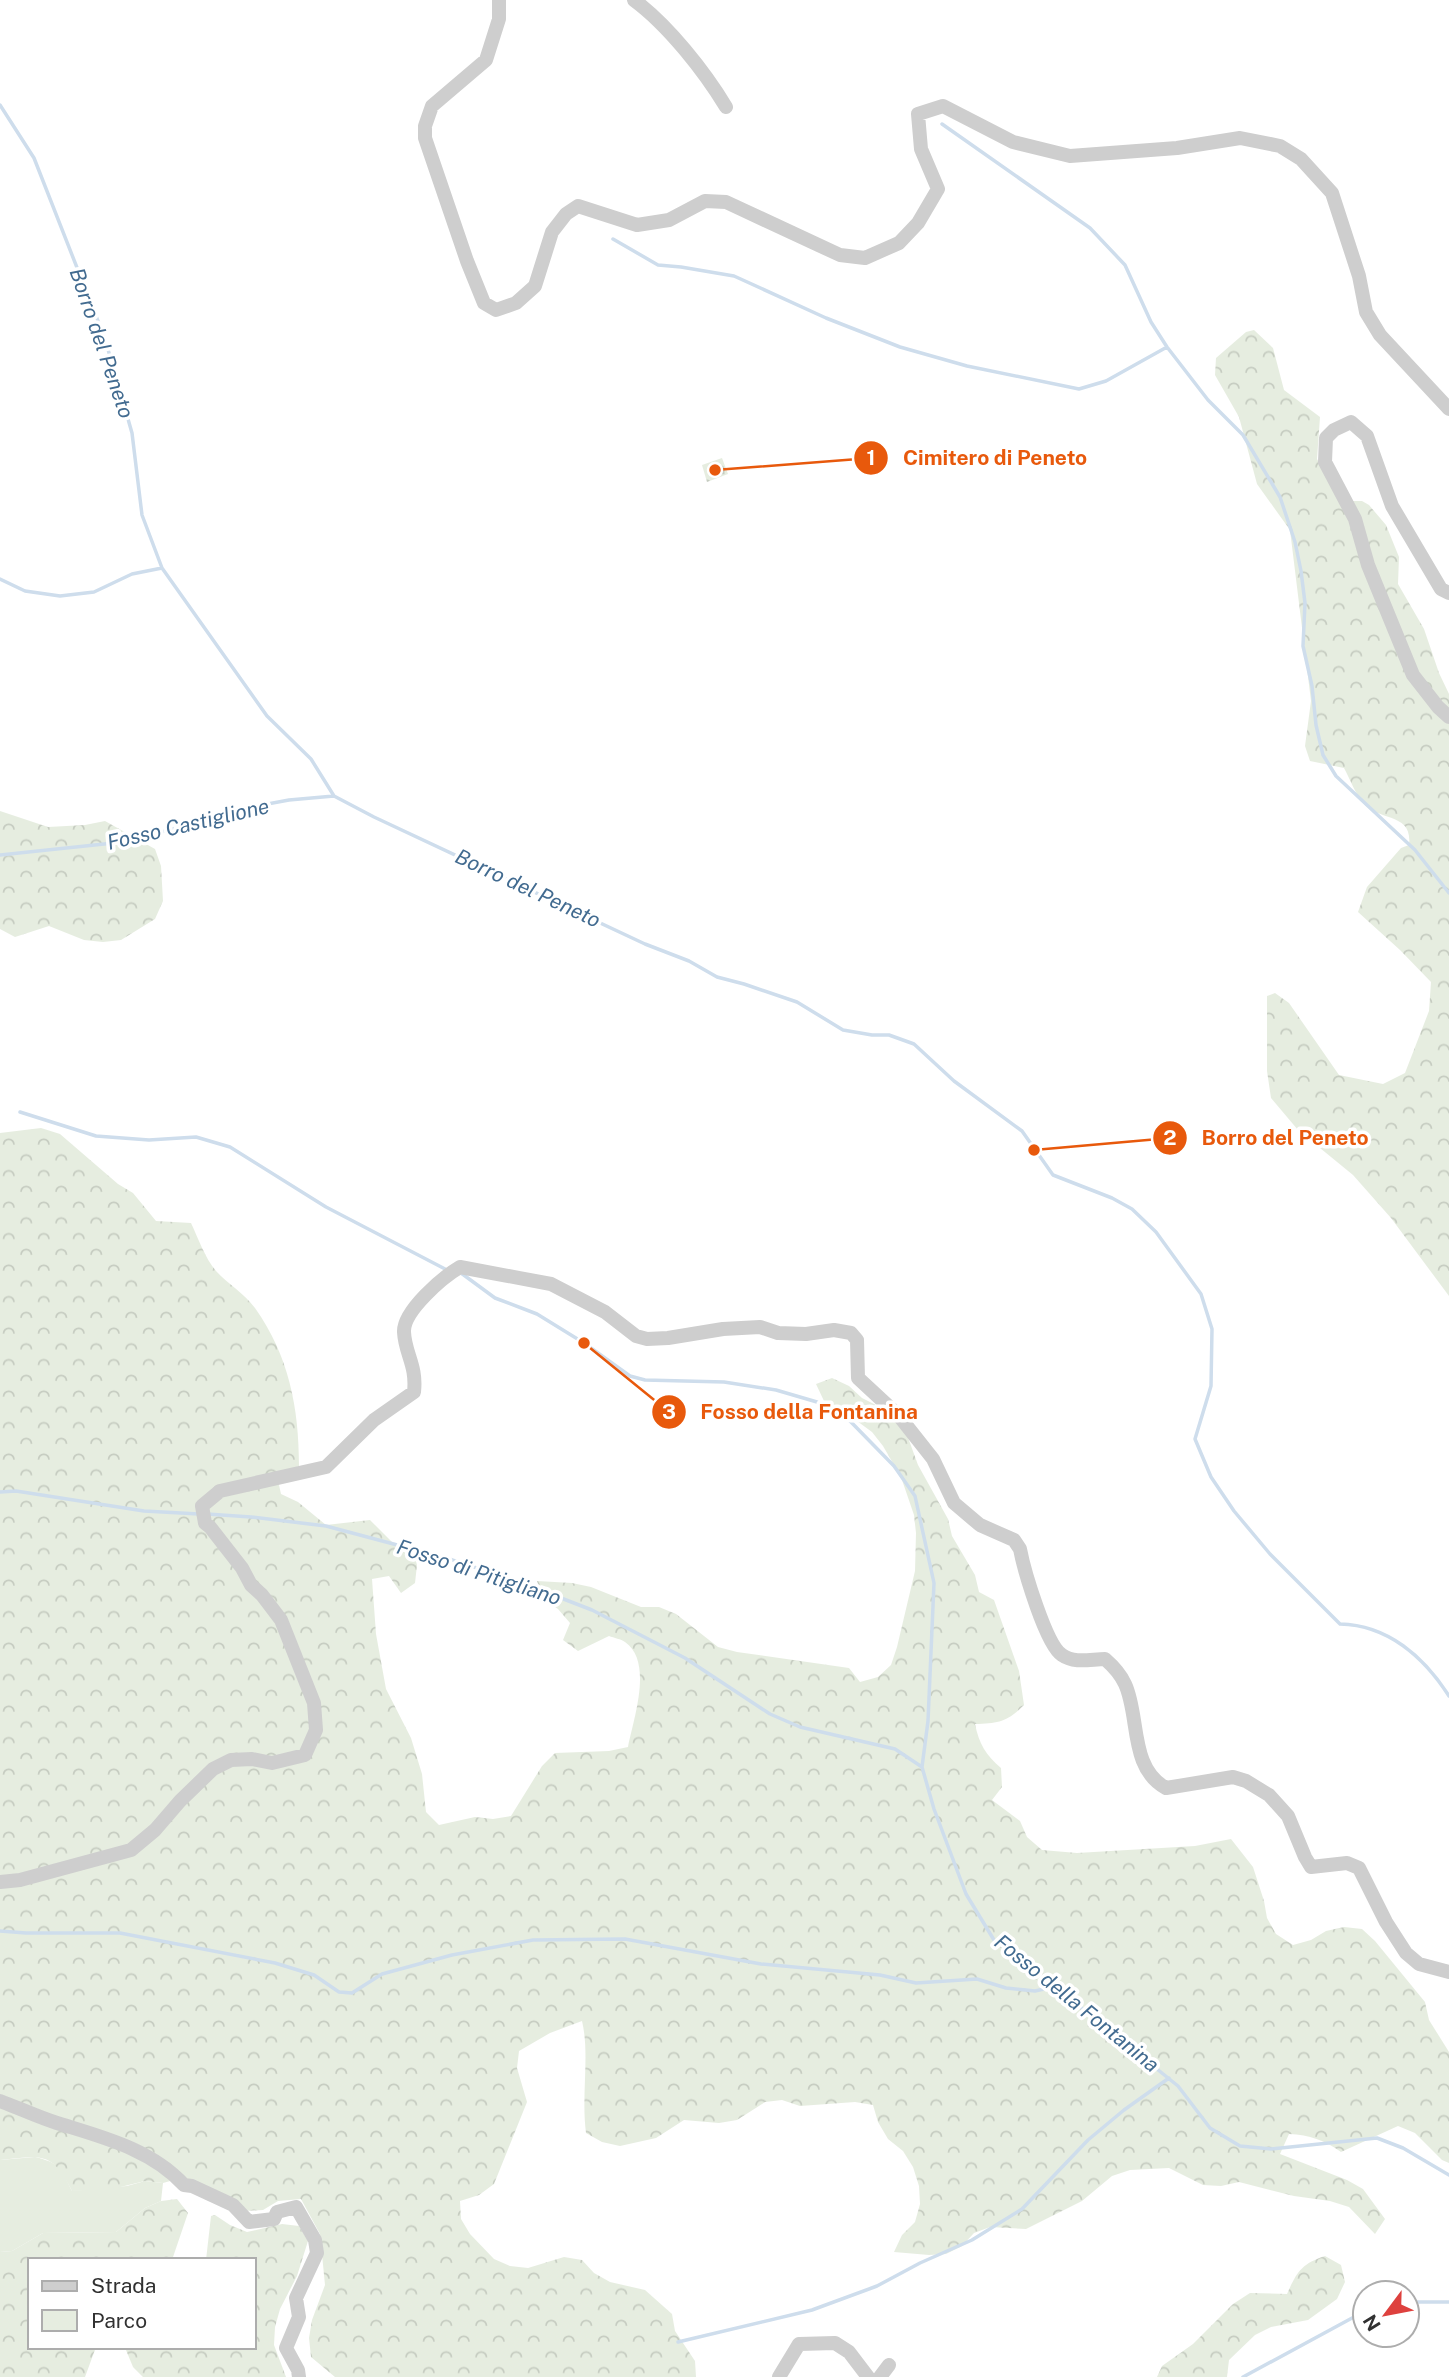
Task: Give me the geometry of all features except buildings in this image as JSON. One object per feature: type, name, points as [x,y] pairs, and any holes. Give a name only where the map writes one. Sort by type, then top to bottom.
[{"type":"street","points":[[499,0],[499,19],[486,60],[432,106],[425,126],[425,138],[467,261],[484,303],[496,310],[516,303],[536,286],[552,232],[566,214],[578,206],[637,225],[669,220],[705,201],[726,202],[839,255],[865,258],[899,243],[918,223],[939,189],[921,149],[918,114],[943,106],[1013,142],[1070,156],[1177,148],[1240,138],[1280,146],[1301,159],[1332,192],[1359,276],[1366,312],[1380,335],[1449,409]]},
{"type":"street","points":[[634,0],[647,10],[710,80],[726,107]]},
{"type":"street","points":[[1449,593],[1441,589],[1392,506],[1367,436],[1351,422],[1334,430],[1326,439],[1325,462],[1355,519],[1368,565],[1413,675],[1449,717]]},
{"type":"street","points":[[0,1882],[20,1880],[131,1850],[155,1830],[213,1769],[231,1760],[252,1759],[272,1763],[304,1755],[316,1730],[314,1703],[281,1620],[262,1595],[250,1586],[242,1568],[205,1523],[201,1506],[220,1491],[265,1483],[326,1467],[374,1420],[414,1392],[416,1375],[404,1335],[405,1322],[446,1275],[460,1267],[551,1283],[606,1312],[636,1336],[647,1339],[760,1327],[778,1333],[806,1334],[834,1330],[851,1333],[857,1340],[858,1378],[899,1416],[933,1460],[954,1503],[980,1525],[1014,1540],[1020,1549],[1050,1642],[1060,1655],[1076,1661],[1105,1659],[1121,1677],[1126,1686],[1138,1745],[1150,1774],[1166,1788],[1233,1777],[1269,1795],[1288,1816],[1311,1867],[1347,1863],[1359,1868],[1386,1922],[1406,1953],[1419,1964],[1449,1972]]},
{"type":"street","points":[[0,2101],[53,2122],[116,2141],[169,2169],[184,2185],[233,2205],[249,2222],[274,2219],[277,2212],[296,2207],[315,2239],[317,2253],[296,2298],[299,2317],[286,2348],[299,2377]]},
{"type":"street","points":[[779,2377],[799,2344],[835,2343],[849,2352],[868,2377]]},
{"type":"green space","points":[[1254,330],[1273,348],[1284,390],[1320,417],[1317,459],[1341,501],[1362,501],[1369,505],[1386,525],[1399,557],[1398,584],[1424,629],[1449,694],[1449,1296],[1391,1218],[1353,1175],[1298,1130],[1271,1098],[1267,1071],[1267,996],[1275,993],[1289,1003],[1339,1075],[1383,1084],[1405,1073],[1429,1011],[1431,982],[1358,912],[1367,887],[1401,848],[1409,845],[1406,827],[1363,803],[1344,768],[1310,761],[1305,746],[1311,701],[1290,530],[1257,484],[1239,417],[1215,375],[1216,358],[1246,332]]},
{"type":"green space","points":[[722,458],[728,474],[707,482],[702,465]]},
{"type":"green space","points":[[0,811],[48,827],[105,821],[155,849],[161,866],[163,901],[155,919],[121,940],[103,942],[84,940],[49,926],[15,937],[0,929]]},
{"type":"green space","points":[[41,1128],[60,1134],[118,1184],[133,1193],[156,1221],[191,1223],[212,1266],[246,1298],[267,1326],[290,1383],[299,1445],[299,1466],[277,1476],[281,1494],[298,1502],[326,1525],[370,1520],[395,1545],[413,1549],[417,1565],[415,1583],[401,1593],[389,1576],[372,1579],[376,1634],[386,1689],[411,1738],[422,1774],[426,1812],[439,1825],[475,1817],[493,1819],[511,1816],[542,1766],[555,1753],[609,1751],[628,1747],[637,1707],[640,1677],[634,1651],[623,1641],[609,1636],[578,1651],[563,1640],[570,1623],[558,1609],[543,1599],[537,1581],[591,1587],[641,1607],[659,1607],[676,1614],[718,1647],[849,1668],[860,1682],[878,1677],[891,1665],[915,1571],[914,1515],[901,1477],[872,1432],[842,1410],[824,1401],[816,1384],[832,1378],[880,1407],[906,1432],[918,1465],[948,1519],[952,1536],[975,1575],[979,1592],[994,1600],[1019,1671],[1024,1705],[1002,1720],[975,1724],[984,1749],[1001,1768],[1002,1787],[992,1800],[1020,1821],[1027,1837],[1042,1850],[1077,1853],[1195,1846],[1231,1839],[1253,1867],[1267,1918],[1276,1934],[1293,1945],[1311,1940],[1326,1931],[1344,1927],[1362,1929],[1425,2002],[1429,2020],[1449,2052],[1449,2163],[1442,2160],[1415,2133],[1398,2126],[1341,2152],[1316,2139],[1289,2134],[1280,2154],[1363,2189],[1385,2219],[1375,2234],[1349,2207],[1239,2182],[1221,2186],[1203,2185],[1169,2168],[1130,2170],[1112,2176],[1082,2201],[1026,2229],[990,2227],[974,2233],[962,2246],[946,2254],[894,2252],[902,2235],[915,2222],[920,2204],[919,2186],[913,2167],[903,2151],[888,2139],[878,2122],[873,2105],[855,2102],[800,2106],[782,2100],[765,2102],[737,2120],[719,2123],[684,2120],[656,2138],[620,2146],[602,2142],[586,2133],[582,2021],[550,2033],[519,2051],[517,2068],[527,2102],[494,2184],[479,2195],[460,2201],[461,2219],[470,2234],[494,2259],[510,2266],[528,2268],[564,2257],[582,2260],[594,2273],[610,2282],[645,2290],[672,2314],[675,2331],[695,2361],[696,2377],[335,2377],[311,2357],[309,2338],[312,2320],[325,2285],[320,2234],[301,2199],[278,2201],[263,2210],[244,2211],[181,2178],[163,2183],[145,2181],[108,2190],[72,2191],[58,2168],[51,2162],[36,2157],[0,2160],[0,1133]]},
{"type":"green space","points":[[35,2157],[55,2164],[72,2191],[127,2186],[145,2181],[163,2183],[161,2201],[145,2208],[116,2232],[43,2233],[12,2251],[0,2252],[0,2160]]},
{"type":"green space","points":[[177,2199],[188,2213],[173,2258],[28,2258],[28,2349],[95,2349],[85,2377],[0,2377],[0,2252],[12,2251],[43,2233],[116,2232],[145,2208],[161,2201]]},
{"type":"green space","points":[[215,2215],[247,2232],[282,2224],[299,2226],[308,2241],[297,2276],[280,2309],[275,2327],[274,2345],[286,2377],[143,2377],[133,2367],[126,2350],[256,2349],[256,2258],[206,2258],[211,2216]]},
{"type":"green space","points":[[1325,2256],[1341,2265],[1345,2282],[1337,2299],[1308,2320],[1271,2327],[1255,2335],[1229,2360],[1227,2377],[1157,2377],[1162,2366],[1193,2344],[1233,2304],[1250,2293],[1287,2294],[1301,2270],[1310,2262]]},
{"type":"waterway","name":"Borro del Peneto","points":[[0,105],[34,158],[105,339],[132,433],[142,515],[162,568],[267,716],[311,759],[334,796],[645,944],[689,961],[717,977],[797,1002],[843,1030],[889,1035],[914,1044],[954,1081],[1022,1131],[1053,1175],[1112,1198],[1132,1209],[1156,1232],[1201,1294],[1212,1329],[1211,1386],[1195,1439],[1211,1477],[1234,1511],[1270,1554],[1340,1624],[1374,1630],[1403,1646],[1428,1668],[1449,1696]]},
{"type":"waterway","points":[[942,124],[1090,228],[1125,265],[1151,322],[1167,347],[1208,400],[1243,435],[1280,497],[1295,542],[1305,603],[1303,646],[1323,755],[1336,776],[1415,850],[1449,893]]},
{"type":"waterway","points":[[613,239],[658,265],[734,276],[826,318],[900,347],[967,366],[1079,389],[1106,381],[1167,347]]},
{"type":"waterway","points":[[0,579],[25,591],[60,596],[94,592],[132,574],[162,568]]},
{"type":"waterway","name":"Fosso Castiglione","points":[[0,855],[123,842],[188,825],[224,812],[289,800],[334,796]]},
{"type":"waterway","name":"Fosso della Fontanina","points":[[20,1112],[96,1136],[149,1140],[196,1137],[230,1147],[326,1207],[447,1270]]},
{"type":"waterway","name":"Fosso della Fontanina","points":[[461,1273],[495,1298],[537,1314],[630,1376],[645,1380],[724,1382],[776,1390],[817,1402],[850,1421],[894,1466],[915,1496],[934,1583],[928,1721],[922,1767],[934,1809],[966,1894],[994,1940],[1020,1958],[1060,1993],[1130,2042],[1178,2086],[1210,2128],[1240,2146],[1271,2149],[1377,2138],[1403,2148],[1449,2175]]},
{"type":"waterway","name":"Fosso di Pitigliano","points":[[0,1492],[16,1491],[144,1511],[199,1514]]},
{"type":"waterway","name":"Fosso di Pitigliano","points":[[207,1514],[326,1526],[446,1558],[517,1581],[592,1610],[685,1658],[770,1714],[800,1727],[895,1749],[922,1767]]},
{"type":"waterway","points":[[0,1931],[120,1933],[275,1963],[314,1975],[339,1992],[352,1993],[382,1974],[452,1955],[533,1940],[625,1939],[761,1964],[880,1975],[916,1983],[977,1979],[1006,1988],[1035,1991],[1053,1987]]},
{"type":"waterway","points":[[678,2342],[812,2310],[877,2286],[972,2240],[1022,2209],[1088,2140],[1169,2078]]},
{"type":"waterway","points":[[1421,2302],[1449,2302]]},
{"type":"waterway","points":[[1243,2377],[1351,2319]]},
{"type":"place","name":"Cimitero di Peneto","points":[[715,470]]},
{"type":"place","name":"Borro del Peneto","points":[[1034,1150]]},
{"type":"place","name":"Fosso della Fontanina","points":[[584,1343]]}]
